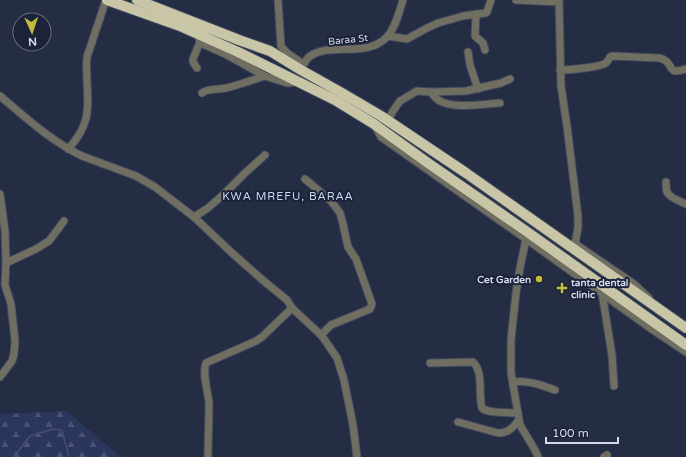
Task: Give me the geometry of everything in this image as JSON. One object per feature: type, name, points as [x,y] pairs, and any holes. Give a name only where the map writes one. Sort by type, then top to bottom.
[{"type":"highway","points":[[107,0],[180,26],[199,38],[238,52],[335,100],[374,124],[686,344]]},
{"type":"highway","points":[[137,0],[270,51],[302,67],[388,120],[466,173],[686,328]]},
{"type":"highway","points":[[428,163],[436,153]]},
{"type":"highway","points":[[457,183],[466,173]]},
{"type":"street","points":[[68,149],[80,134],[86,121],[88,100],[87,57],[107,0]]},
{"type":"street","points":[[278,0],[281,46],[302,67]]},
{"type":"street","points":[[403,0],[395,24],[388,36],[407,39],[427,28],[449,19],[486,13],[491,0]]},
{"type":"street","points":[[516,0],[559,1],[562,100],[567,126],[578,216],[578,228],[575,244]]},
{"type":"street","points":[[476,14],[475,34],[476,37],[483,43],[485,50]]},
{"type":"street","name":"Baraa St","points":[[302,67],[308,58],[318,52],[361,49],[374,46],[388,36]]},
{"type":"street","points":[[197,68],[193,62],[193,59],[199,38]]},
{"type":"street","points":[[199,38],[205,45],[265,76],[287,83],[298,82]]},
{"type":"street","points":[[468,52],[470,65],[478,89]]},
{"type":"street","points":[[560,70],[602,65],[612,56],[659,58],[667,61],[674,71],[686,69]]},
{"type":"street","points":[[202,93],[203,91],[237,85],[265,76]]},
{"type":"street","points":[[388,120],[400,101],[417,91],[466,91],[501,83],[510,79]]},
{"type":"street","points":[[431,92],[439,101],[455,105],[500,102]]},
{"type":"street","points":[[0,96],[68,149],[144,180],[160,191],[194,217],[259,278],[287,300],[292,308],[321,335],[337,358],[344,380],[357,457]]},
{"type":"street","points":[[374,124],[381,137],[686,352]]},
{"type":"street","points":[[194,217],[208,208],[265,155]]},
{"type":"street","points":[[466,173],[484,180],[634,284],[656,306]]},
{"type":"street","points":[[305,179],[330,201],[340,213],[348,247],[356,259],[372,304],[370,309],[331,325],[321,335]]},
{"type":"street","points":[[666,182],[668,195],[686,204]]},
{"type":"street","points":[[0,194],[5,231],[5,285],[11,304],[15,341],[12,361],[0,377]]},
{"type":"street","points":[[6,263],[36,249],[49,241],[64,221]]},
{"type":"street","points":[[526,239],[516,293],[511,340],[511,373],[519,420],[523,432],[536,457]]},
{"type":"street","points":[[602,293],[612,355],[614,386]]},
{"type":"street","points":[[208,457],[209,403],[204,370],[206,363],[256,341],[292,308]]},
{"type":"street","points":[[430,363],[474,362],[480,376],[482,408],[491,411],[518,412]]},
{"type":"street","points":[[513,382],[523,381],[555,390]]},
{"type":"street","points":[[458,422],[503,433],[508,431],[519,420]]},
{"type":"green space","points":[[66,411],[121,457],[0,457],[0,414]]},
{"type":"waterway","points":[[14,457],[30,436],[53,429],[62,430],[69,457]]},
{"type":"place","name":"Cet Garden","points":[[539,279]]},
{"type":"place","name":"tanta dental clinic","points":[[562,288]]},
{"type":"district","name":"KWA MREFU, BARAA","points":[[288,196]]}]
